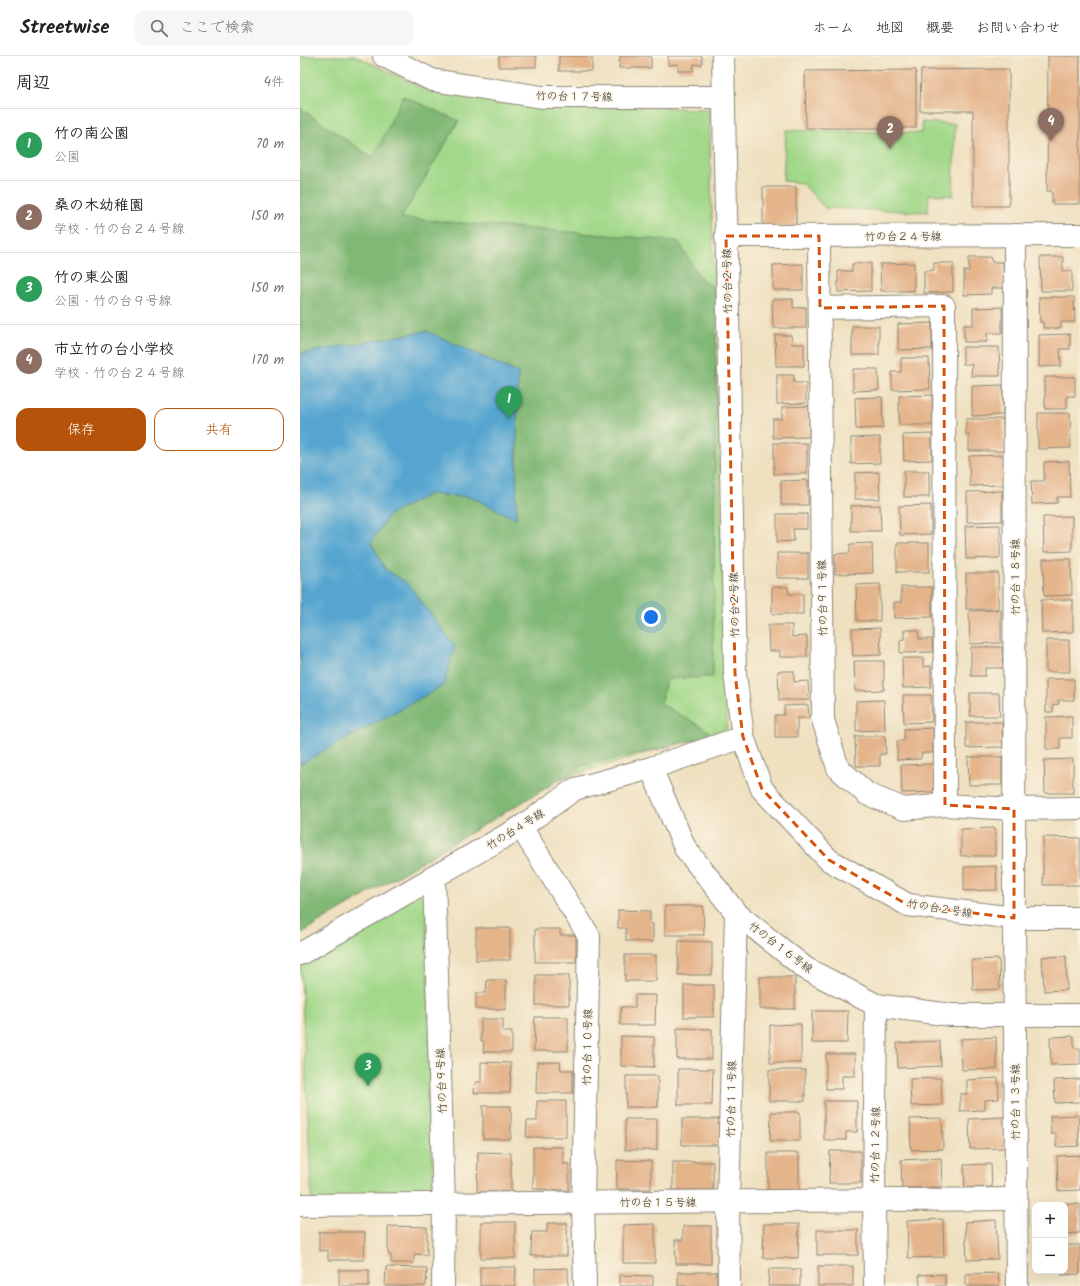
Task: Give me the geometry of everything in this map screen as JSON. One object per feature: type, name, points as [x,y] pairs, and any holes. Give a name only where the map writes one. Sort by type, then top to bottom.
[{"type":"street","name":"竹の台１７号線","points":[[384,56],[432,80],[542,97],[724,97]]},
{"type":"street","name":"竹の台２号線","points":[[723,56],[735,674],[743,737],[762,789],[829,860],[908,905],[1014,918],[1080,918]]},
{"type":"street","name":"竹の台１８号線","points":[[1014,918],[1015,235]]},
{"type":"street","name":"竹の台２４号線","points":[[726,236],[1080,235]]},
{"type":"street","name":"竹の台９１号線","points":[[819,236],[823,720],[838,768],[867,794],[904,809],[945,805],[1014,809],[1080,808]]},
{"type":"street","points":[[820,308],[944,306],[945,805]]},
{"type":"street","name":"竹の台４号線","points":[[300,954],[521,827],[575,789],[651,768],[743,737]]},
{"type":"street","name":"竹の台１６号線","points":[[651,768],[685,848],[736,912],[805,968],[876,1005],[951,1015],[1080,1015]]},
{"type":"street","name":"竹の台１０号線","points":[[521,827],[590,936],[584,1203],[585,1286]]},
{"type":"street","name":"竹の台９号線","points":[[434,877],[444,1204],[444,1286]]},
{"type":"street","name":"竹の台１１号線","points":[[728,1286],[728,1202],[736,912]]},
{"type":"street","name":"竹の台１３号線","points":[[1014,918],[1016,1286]]},
{"type":"street","name":"竹の台１２号線","points":[[875,1286],[874,1200],[876,1005]]},
{"type":"street","name":"竹の台１５号線","points":[[300,1205],[1016,1199]]},
{"type":"highlighted area","points":[[726,236],[819,236],[820,308],[944,306],[945,805],[1014,809],[1014,918],[908,905],[829,860],[762,789],[743,737],[735,674]]},
{"type":"green space","points":[[300,56],[356,56],[420,87],[512,104],[709,109],[727,729],[560,779],[300,934]]},
{"type":"green space","points":[[403,96],[459,121],[401,218],[678,241],[701,279],[717,290],[713,677],[666,679],[661,704],[709,731],[704,738],[583,766],[300,934],[300,764],[444,685],[408,584],[385,569],[371,542],[389,515],[429,494],[471,497],[516,519],[518,373],[426,331],[300,354],[300,108],[373,158]]},
{"type":"green space","points":[[922,122],[955,124],[953,196],[929,194],[928,212],[825,208],[802,183],[783,181],[786,130],[921,133]]},
{"type":"green space","points":[[426,881],[433,1192],[312,1205],[300,954]]},
{"type":"water","points":[[426,331],[518,373],[516,519],[471,497],[429,494],[389,515],[371,542],[385,569],[408,584],[455,646],[444,685],[300,764],[300,354]]},
{"type":"building","points":[[499,56],[536,56],[536,67],[499,67]]},
{"type":"building","points":[[559,56],[592,56],[592,71],[559,71]]},
{"type":"building","points":[[620,56],[651,56],[651,68],[619,68]]},
{"type":"building","points":[[668,56],[702,56],[702,65],[694,64],[693,71],[678,71],[678,64],[668,65]]},
{"type":"building","points":[[1048,56],[1080,56],[1080,204],[1052,204],[1052,191],[1047,191]]},
{"type":"building","points":[[1009,69],[1009,206],[973,206],[973,111],[920,111],[921,70]]},
{"type":"building","points":[[916,70],[916,128],[806,128],[805,71]]},
{"type":"building","points":[[763,187],[796,187],[796,227],[763,227]]},
{"type":"building","points":[[969,257],[991,257],[992,262],[1003,262],[1004,288],[991,288],[991,294],[964,295],[964,271],[969,271]]},
{"type":"building","points":[[1040,257],[1063,257],[1063,271],[1072,271],[1072,291],[1041,291]]},
{"type":"building","points":[[871,263],[871,291],[838,292],[838,271],[852,271],[852,264]]},
{"type":"building","points":[[914,263],[914,291],[881,291],[880,264]]},
{"type":"building","points":[[934,263],[953,263],[953,292],[924,293],[924,271],[934,270]]},
{"type":"building","points":[[803,264],[803,290],[773,290],[773,265]]},
{"type":"building","points":[[1039,297],[1074,297],[1075,322],[1061,322],[1061,328],[1043,328],[1043,322],[1040,322]]},
{"type":"building","points":[[772,299],[793,299],[793,308],[806,307],[806,328],[773,328]]},
{"type":"building","points":[[1002,307],[1002,333],[987,333],[987,342],[964,342],[964,325],[973,325],[973,308]]},
{"type":"building","points":[[932,323],[932,349],[898,350],[898,324]]},
{"type":"building","points":[[852,326],[879,326],[879,355],[852,355]]},
{"type":"building","points":[[1070,334],[1070,349],[1060,349],[1061,366],[1039,367],[1039,335]]},
{"type":"building","points":[[775,335],[791,335],[792,344],[804,344],[804,366],[776,366]]},
{"type":"building","points":[[963,347],[999,347],[1000,376],[971,376],[972,364],[963,364]]},
{"type":"building","points":[[901,358],[929,358],[930,389],[892,390],[892,372],[901,372]]},
{"type":"building","points":[[853,369],[878,369],[879,390],[853,391]]},
{"type":"building","points":[[777,375],[794,375],[794,383],[806,383],[806,403],[777,404]]},
{"type":"building","points":[[1045,377],[1075,377],[1075,396],[1067,396],[1067,409],[1045,409]]},
{"type":"building","points":[[1003,385],[1003,415],[972,416],[972,386]]},
{"type":"building","points":[[932,395],[933,425],[899,425],[899,396]]},
{"type":"building","points":[[882,397],[883,428],[856,429],[855,398]]},
{"type":"building","points":[[809,406],[809,437],[773,438],[773,419],[782,419],[782,407]]},
{"type":"building","points":[[1038,413],[1070,413],[1071,448],[1038,449]]},
{"type":"building","points":[[966,419],[1003,419],[1004,451],[969,451],[969,435],[966,435]]},
{"type":"building","points":[[932,434],[932,460],[904,461],[903,435]]},
{"type":"building","points":[[880,437],[880,463],[851,464],[851,438]]},
{"type":"building","points":[[774,443],[807,443],[807,474],[774,474]]},
{"type":"building","points":[[1004,455],[1004,485],[970,486],[969,456]]},
{"type":"building","points":[[1069,461],[1070,497],[1057,497],[1057,503],[1032,504],[1031,481],[1044,481],[1044,462]]},
{"type":"building","points":[[904,471],[929,471],[929,497],[904,497]]},
{"type":"building","points":[[879,472],[880,499],[855,499],[855,473]]},
{"type":"building","points":[[808,480],[808,505],[781,505],[781,481]]},
{"type":"building","points":[[1002,491],[1002,521],[967,522],[967,492]]},
{"type":"building","points":[[880,505],[881,531],[851,531],[851,506]]},
{"type":"building","points":[[931,505],[931,534],[900,535],[899,506]]},
{"type":"building","points":[[777,514],[807,514],[807,529],[793,529],[794,541],[777,542]]},
{"type":"building","points":[[1072,516],[1072,551],[1044,552],[1043,517]]},
{"type":"building","points":[[1000,525],[1000,558],[966,559],[965,526]]},
{"type":"building","points":[[872,543],[873,573],[835,574],[835,554],[850,553],[850,544]]},
{"type":"building","points":[[897,543],[929,543],[929,572],[897,572]]},
{"type":"building","points":[[777,553],[808,553],[808,578],[777,578]]},
{"type":"building","points":[[1043,559],[1071,559],[1072,595],[1044,596]]},
{"type":"building","points":[[966,573],[998,573],[998,609],[966,609]]},
{"type":"building","points":[[880,584],[880,621],[857,621],[856,585]]},
{"type":"building","points":[[772,587],[788,587],[789,594],[803,594],[803,614],[772,614]]},
{"type":"building","points":[[901,587],[932,587],[932,617],[894,618],[894,602],[901,602]]},
{"type":"building","points":[[1041,600],[1073,600],[1073,632],[1042,633]]},
{"type":"building","points":[[1001,610],[1001,643],[970,644],[969,611]]},
{"type":"building","points":[[768,625],[792,625],[792,637],[807,636],[807,657],[780,657],[780,651],[769,651]]},
{"type":"building","points":[[880,628],[881,655],[853,656],[852,629]]},
{"type":"building","points":[[904,630],[918,630],[919,639],[932,639],[933,652],[900,653],[900,640],[904,639]]},
{"type":"building","points":[[1046,640],[1069,640],[1070,672],[1046,672]]},
{"type":"building","points":[[971,647],[1002,647],[1003,668],[985,668],[985,676],[971,676]]},
{"type":"building","points":[[902,658],[923,658],[923,667],[931,666],[931,687],[903,688]]},
{"type":"building","points":[[854,661],[884,661],[884,690],[855,691]]},
{"type":"building","points":[[778,671],[794,671],[794,682],[808,681],[809,700],[779,700]]},
{"type":"building","points":[[1046,679],[1074,679],[1074,700],[1058,700],[1059,704],[1053,705],[1053,712],[1046,712]]},
{"type":"building","points":[[970,693],[999,693],[1000,716],[970,716]]},
{"type":"building","points":[[903,695],[931,695],[932,722],[904,723]]},
{"type":"building","points":[[884,700],[885,730],[856,731],[856,701]]},
{"type":"building","points":[[808,705],[809,718],[797,718],[797,737],[775,737],[775,715],[784,715],[784,706]]},
{"type":"building","points":[[1072,716],[1072,738],[1060,738],[1060,749],[1046,749],[1046,717]]},
{"type":"building","points":[[966,722],[1002,722],[1003,747],[966,748]]},
{"type":"building","points":[[933,728],[933,753],[921,753],[921,759],[897,760],[897,741],[904,741],[904,729]]},
{"type":"building","points":[[855,736],[885,736],[886,754],[880,754],[880,766],[856,766]]},
{"type":"building","points":[[968,757],[1002,757],[1002,785],[969,785]]},
{"type":"building","points":[[1073,759],[1073,793],[1045,793],[1044,760]]},
{"type":"building","points":[[934,764],[935,792],[902,793],[901,765]]},
{"type":"building","points":[[995,828],[995,856],[961,856],[961,829]]},
{"type":"building","points":[[1043,837],[1080,838],[1080,885],[1043,885]]},
{"type":"building","points":[[996,866],[997,890],[964,891],[964,867]]},
{"type":"building","points":[[665,906],[703,906],[704,935],[665,935]]},
{"type":"building","points":[[618,910],[650,911],[650,924],[653,924],[653,942],[626,941],[626,928],[618,928]]},
{"type":"building","points":[[476,928],[510,928],[510,960],[476,960]]},
{"type":"building","points":[[535,929],[560,929],[560,935],[576,935],[576,962],[535,962]]},
{"type":"building","points":[[679,941],[712,942],[712,975],[678,975]]},
{"type":"building","points":[[625,955],[656,955],[656,981],[625,981]]},
{"type":"building","points":[[1066,956],[1067,990],[1044,991],[1042,957]]},
{"type":"building","points":[[999,959],[1000,989],[973,990],[972,960]]},
{"type":"building","points":[[536,975],[569,975],[569,1005],[536,1005]]},
{"type":"building","points":[[760,977],[795,977],[795,1009],[760,1009]]},
{"type":"building","points":[[487,980],[506,980],[506,1009],[476,1009],[476,993],[486,993]]},
{"type":"building","points":[[684,985],[714,985],[714,1017],[684,1017]]},
{"type":"building","points":[[635,995],[656,995],[655,1025],[620,1025],[621,1007],[635,1007]]},
{"type":"building","points":[[812,1011],[848,1011],[847,1043],[812,1043]]},
{"type":"building","points":[[535,1017],[568,1017],[568,1051],[534,1051]]},
{"type":"building","points":[[481,1019],[503,1019],[503,1032],[512,1032],[512,1052],[483,1052],[484,1041],[481,1041]]},
{"type":"building","points":[[801,1024],[801,1063],[770,1063],[770,1025]]},
{"type":"building","points":[[677,1028],[712,1029],[712,1059],[677,1059]]},
{"type":"building","points":[[621,1036],[654,1037],[654,1067],[621,1066]]},
{"type":"building","points":[[1074,1036],[1074,1048],[1080,1048],[1080,1064],[1051,1065],[1050,1037]]},
{"type":"building","points":[[996,1037],[997,1069],[962,1070],[961,1039]]},
{"type":"building","points":[[940,1041],[941,1066],[898,1068],[897,1043]]},
{"type":"building","points":[[826,1054],[855,1054],[855,1076],[842,1076],[842,1089],[826,1089]]},
{"type":"building","points":[[481,1062],[511,1063],[510,1093],[474,1093],[475,1082],[481,1082]]},
{"type":"building","points":[[537,1062],[560,1062],[561,1070],[573,1070],[573,1093],[536,1093]]},
{"type":"building","points":[[678,1069],[713,1069],[712,1105],[678,1105]]},
{"type":"building","points":[[769,1070],[805,1070],[805,1101],[769,1101]]},
{"type":"building","points":[[626,1076],[658,1076],[658,1107],[626,1107]]},
{"type":"building","points":[[941,1078],[942,1105],[911,1106],[910,1079]]},
{"type":"building","points":[[998,1078],[999,1099],[985,1100],[985,1110],[960,1111],[960,1094],[967,1094],[967,1080]]},
{"type":"building","points":[[1080,1079],[1080,1102],[1055,1103],[1054,1080]]},
{"type":"building","points":[[537,1101],[566,1101],[566,1137],[526,1137],[527,1121],[537,1121]]},
{"type":"building","points":[[824,1101],[857,1101],[857,1132],[846,1132],[846,1140],[824,1140]]},
{"type":"building","points":[[483,1106],[511,1106],[511,1139],[483,1139]]},
{"type":"building","points":[[771,1112],[800,1112],[800,1141],[770,1141]]},
{"type":"building","points":[[1078,1115],[1079,1146],[1056,1147],[1056,1134],[1051,1134],[1050,1116]]},
{"type":"building","points":[[1004,1117],[1005,1148],[970,1149],[969,1119]]},
{"type":"building","points":[[942,1118],[943,1149],[911,1150],[910,1119]]},
{"type":"building","points":[[625,1119],[657,1119],[657,1150],[625,1150]]},
{"type":"building","points":[[682,1119],[721,1119],[720,1145],[682,1145]]},
{"type":"building","points":[[533,1147],[563,1147],[563,1164],[569,1164],[569,1190],[533,1189]]},
{"type":"building","points":[[830,1151],[861,1151],[861,1183],[829,1183]]},
{"type":"building","points":[[478,1152],[511,1153],[511,1192],[477,1192]]},
{"type":"building","points":[[768,1153],[799,1153],[799,1190],[768,1190]]},
{"type":"building","points":[[1080,1155],[1080,1190],[1058,1191],[1057,1156]]},
{"type":"building","points":[[941,1158],[942,1187],[902,1188],[901,1160]]},
{"type":"building","points":[[617,1160],[651,1161],[651,1189],[617,1189]]},
{"type":"building","points":[[673,1162],[713,1162],[713,1190],[673,1190]]},
{"type":"building","points":[[991,1164],[992,1187],[965,1188],[964,1165]]},
{"type":"building","points":[[1068,1204],[1080,1204],[1080,1233],[1068,1234]]},
{"type":"building","points":[[943,1219],[944,1257],[908,1258],[907,1221]]},
{"type":"building","points":[[996,1220],[998,1259],[967,1260],[965,1222]]},
{"type":"building","points":[[481,1222],[515,1222],[515,1258],[481,1258]]},
{"type":"building","points":[[547,1223],[567,1223],[567,1256],[531,1256],[532,1232],[547,1232]]},
{"type":"building","points":[[655,1224],[655,1263],[623,1263],[623,1225]]},
{"type":"building","points":[[764,1224],[799,1224],[798,1258],[763,1258]]},
{"type":"building","points":[[388,1226],[427,1227],[427,1255],[414,1254],[414,1263],[391,1263],[391,1255],[388,1254]]},
{"type":"building","points":[[683,1226],[711,1226],[711,1264],[676,1264],[675,1240],[683,1240]]},
{"type":"building","points":[[817,1230],[858,1230],[858,1255],[817,1255]]},
{"type":"building","points":[[319,1232],[365,1232],[364,1260],[328,1260],[328,1250],[319,1251]]},
{"type":"building","points":[[1068,1245],[1080,1245],[1080,1274],[1061,1275],[1068,1274]]},
{"type":"building","points":[[818,1266],[853,1266],[853,1286],[818,1286]]},
{"type":"building","points":[[386,1267],[427,1268],[426,1286],[385,1286]]},
{"type":"building","points":[[480,1267],[516,1267],[515,1286],[480,1286]]},
{"type":"building","points":[[568,1268],[568,1286],[535,1286],[535,1269]]},
{"type":"building","points":[[769,1269],[800,1269],[800,1286],[768,1286]]},
{"type":"building","points":[[339,1270],[369,1270],[369,1286],[339,1286]]},
{"type":"building","points":[[678,1272],[717,1272],[717,1286],[678,1286]]},
{"type":"building","points":[[998,1273],[999,1286],[966,1286],[966,1274]]},
{"type":"building","points":[[945,1274],[945,1286],[920,1286],[919,1275]]},
{"type":"building","points":[[620,1275],[653,1276],[653,1286],[620,1286]]},
{"type":"place","name":"市立竹の台小学校","points":[[1051,141]]},
{"type":"place","name":"桑の木幼稚園","points":[[890,149]]},
{"type":"place","name":"竹の南公園","points":[[509,419]]},
{"type":"place","name":"竹の東公園","points":[[368,1086]]}]
